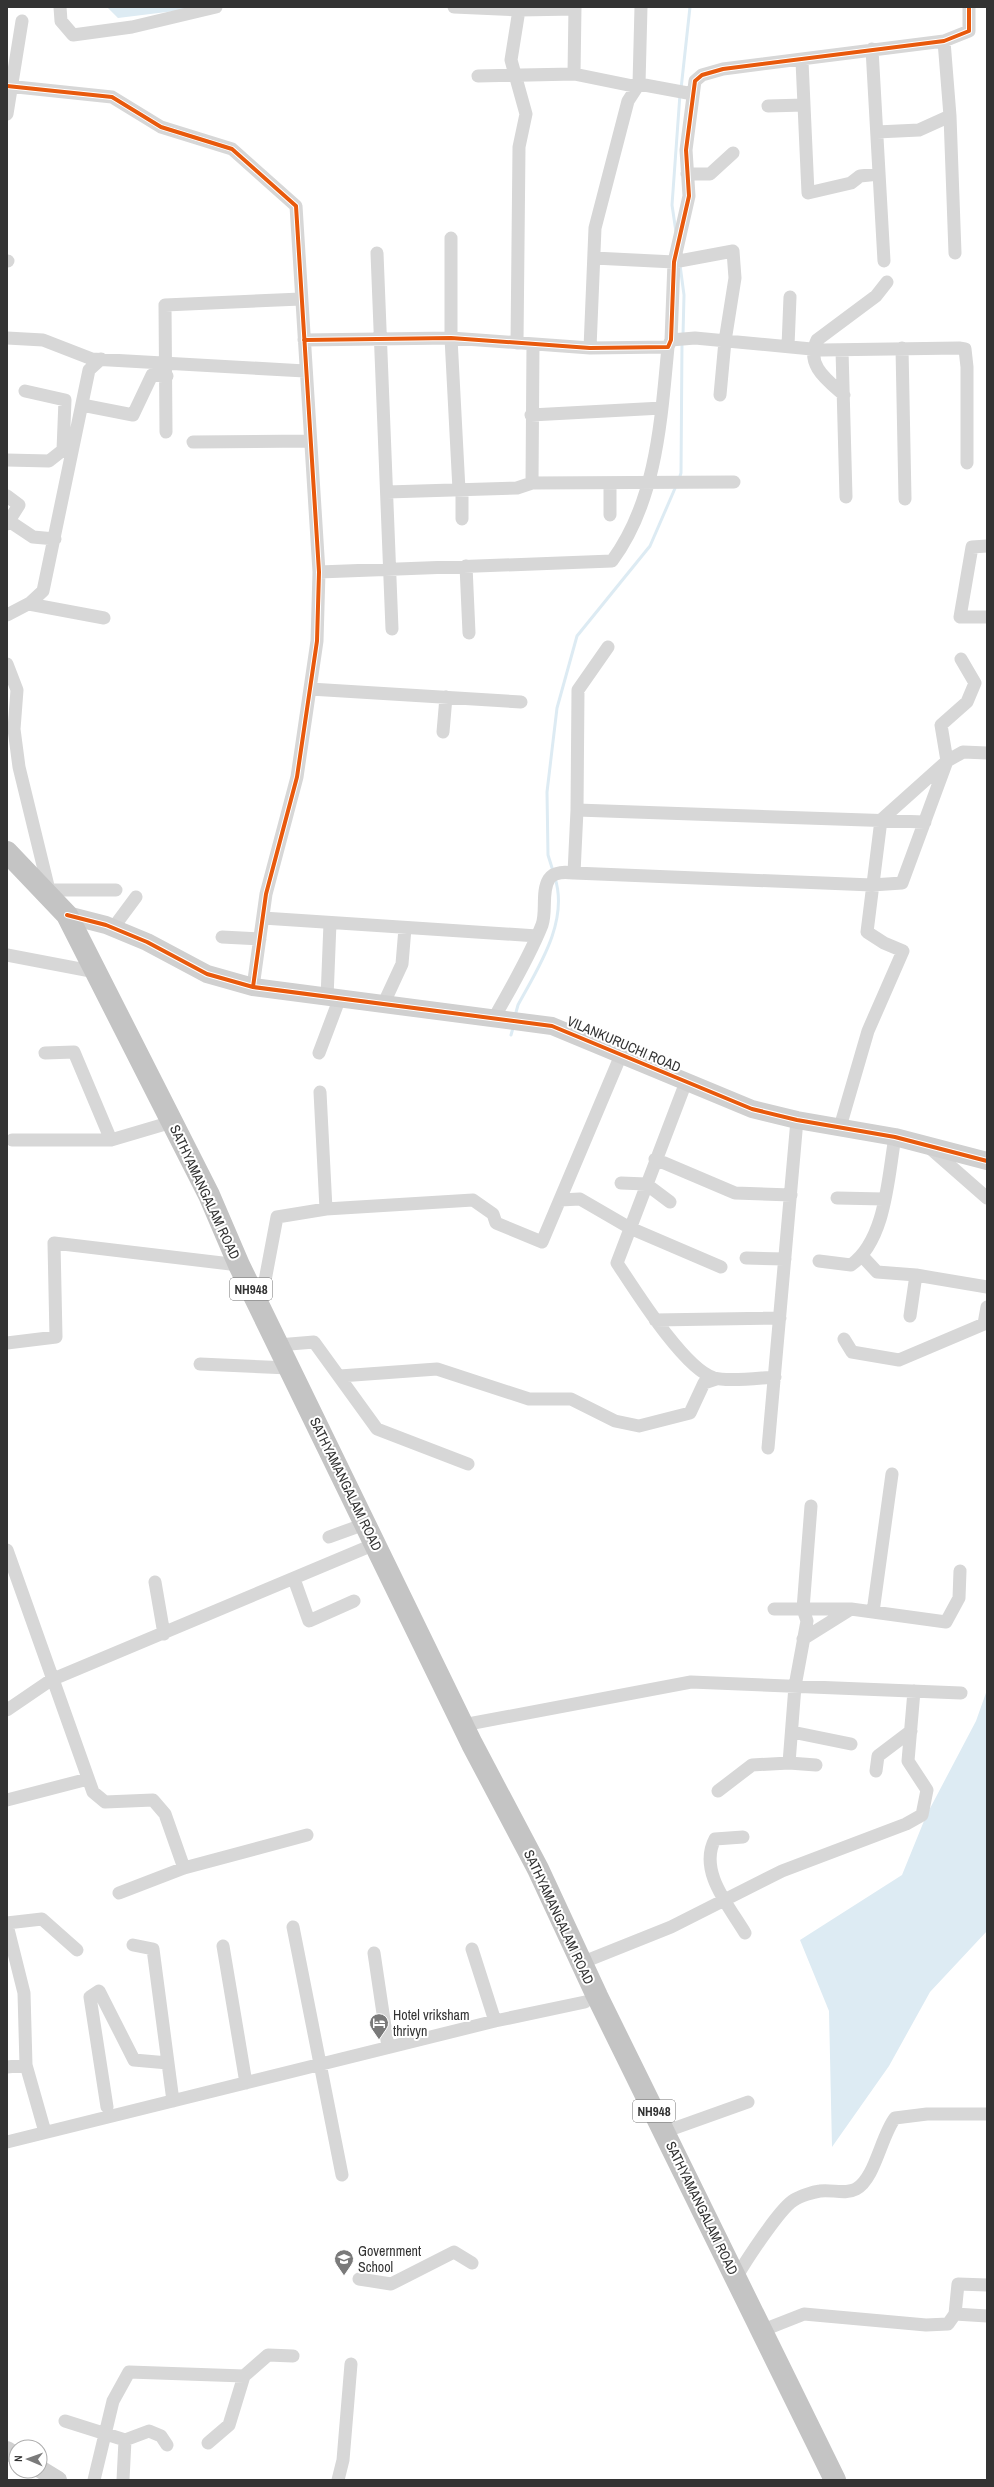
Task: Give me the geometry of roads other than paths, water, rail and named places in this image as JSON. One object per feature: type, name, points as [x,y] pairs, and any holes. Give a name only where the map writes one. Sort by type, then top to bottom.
[{"type":"highway","name":"SATHYAMANGALAM ROAD","points":[[7,852],[50,893],[67,915],[209,1195],[239,1265],[289,1368],[467,1734],[538,1869],[581,1963],[664,2132],[685,2188],[821,2480]]},
{"type":"highway","name":"SATHYAMANGALAM ROAD","points":[[467,1734],[498,1818],[585,2002],[685,2188],[736,2278],[835,2480]]},
{"type":"street","points":[[60,7],[61,21],[73,35],[132,27],[216,7]]},
{"type":"street","points":[[454,7],[519,10],[575,8],[574,74]]},
{"type":"street","points":[[590,348],[595,228],[628,101],[639,84],[641,7]]},
{"type":"street","points":[[319,572],[612,561],[642,504],[649,483],[662,408],[670,343],[677,260],[689,196],[684,93],[702,75],[723,69],[802,61],[872,49],[944,41],[969,31],[969,7]]},
{"type":"street","points":[[517,343],[519,147],[526,114],[511,60],[519,10]]},
{"type":"street","points":[[7,114],[9,87],[22,21]]},
{"type":"street","points":[[944,41],[950,116],[955,253]]},
{"type":"street","points":[[872,49],[884,261]]},
{"type":"street","points":[[802,61],[808,193],[851,183],[860,176],[879,174]]},
{"type":"street","points":[[478,76],[574,74],[633,86],[639,84],[684,93]]},
{"type":"street","points":[[9,87],[112,97],[161,127],[232,149],[296,206],[305,371],[319,572],[317,641],[297,777],[266,894],[253,987]]},
{"type":"street","points":[[768,106],[804,105]]},
{"type":"street","points":[[877,132],[919,130],[950,116]]},
{"type":"street","points":[[687,174],[710,174],[733,153]]},
{"type":"street","points":[[451,238],[451,338],[462,519]]},
{"type":"street","points":[[594,258],[677,260],[733,251],[735,278],[725,341],[720,396]]},
{"type":"street","points":[[377,253],[379,339],[392,629]]},
{"type":"street","points":[[844,395],[819,373],[813,348],[817,340],[876,296],[887,282]]},
{"type":"street","points":[[788,346],[790,297]]},
{"type":"street","points":[[166,432],[167,376],[165,305],[302,299]]},
{"type":"street","points":[[7,338],[43,340],[92,359],[305,371]]},
{"type":"street","points":[[304,340],[451,338],[590,348],[670,343],[695,338],[842,350],[902,348],[965,349],[967,367],[967,463]]},
{"type":"street","points":[[532,482],[531,415],[533,344]]},
{"type":"street","points":[[902,348],[905,499]]},
{"type":"street","points":[[842,350],[846,497]]},
{"type":"street","points":[[7,615],[29,604],[43,591],[55,540],[89,370],[101,359]]},
{"type":"street","points":[[82,405],[133,415],[152,375],[167,376]]},
{"type":"street","points":[[7,460],[49,461],[62,450],[65,400],[25,391]]},
{"type":"street","points":[[531,415],[662,408]]},
{"type":"street","points":[[193,442],[310,441]]},
{"type":"street","points":[[387,492],[517,488],[532,482],[734,482]]},
{"type":"street","points":[[610,483],[610,515]]},
{"type":"street","points":[[7,496],[19,505],[8,523],[33,537],[55,540]]},
{"type":"street","points":[[987,546],[972,547],[960,617],[987,617]]},
{"type":"street","points":[[466,566],[468,633]]},
{"type":"street","points":[[29,604],[104,618]]},
{"type":"street","points":[[574,872],[577,810],[578,690],[608,647]]},
{"type":"street","points":[[507,1021],[542,922],[546,888],[553,876],[574,872],[872,885],[902,883],[947,761],[941,725],[967,702],[975,684],[961,659]]},
{"type":"street","points":[[7,664],[17,690],[14,729],[19,767],[50,893],[116,890]]},
{"type":"street","points":[[310,689],[521,702]]},
{"type":"street","points":[[443,732],[446,697]]},
{"type":"street","points":[[840,1127],[868,1031],[903,951],[884,943],[867,932],[881,820],[947,761],[963,752],[987,753]]},
{"type":"street","points":[[577,810],[925,822]]},
{"type":"street","points":[[113,928],[136,897]]},
{"type":"street","name":"VILANKURUCHI ROAD","points":[[67,915],[113,928],[147,942],[207,974],[253,987],[333,999],[552,1026],[752,1109],[797,1120],[896,1137],[987,1161]]},
{"type":"street","points":[[263,918],[537,936]]},
{"type":"street","points":[[318,1053],[333,999],[330,923]]},
{"type":"street","points":[[383,1005],[402,964],[405,928]]},
{"type":"street","points":[[222,937],[260,939]]},
{"type":"street","points":[[7,954],[96,972]]},
{"type":"street","points":[[45,1053],[74,1052],[111,1140]]},
{"type":"street","points":[[260,1307],[277,1217],[326,1209],[473,1200],[493,1214],[496,1223],[542,1242],[621,1055]]},
{"type":"street","points":[[686,1082],[655,1159],[617,1263],[655,1320],[701,1374],[716,1379]]},
{"type":"street","points":[[320,1092],[326,1209]]},
{"type":"street","points":[[768,1448],[797,1120]]},
{"type":"street","points":[[12,1140],[111,1140],[172,1122]]},
{"type":"street","points":[[819,1261],[851,1265],[863,1257],[878,1228],[896,1137]]},
{"type":"street","points":[[927,1145],[987,1198]]},
{"type":"street","points":[[655,1159],[735,1192],[791,1195]]},
{"type":"street","points":[[621,1183],[646,1184],[670,1202]]},
{"type":"street","points":[[837,1198],[884,1200]]},
{"type":"street","points":[[560,1200],[580,1199],[630,1228],[722,1267]]},
{"type":"street","points":[[7,1343],[56,1337],[54,1243],[239,1265]]},
{"type":"street","points":[[863,1257],[877,1272],[916,1275],[987,1287]]},
{"type":"street","points":[[746,1258],[785,1259]]},
{"type":"street","points":[[910,1316],[916,1275]]},
{"type":"street","points":[[844,1339],[852,1352],[899,1360],[984,1324],[987,1307]]},
{"type":"street","points":[[655,1320],[780,1318]]},
{"type":"street","points":[[278,1345],[314,1342],[377,1429],[468,1464]]},
{"type":"street","points":[[200,1364],[289,1368]]},
{"type":"street","points":[[340,1376],[437,1369],[528,1399],[570,1399],[615,1421],[639,1426],[690,1413],[704,1383],[716,1379],[774,1377]]},
{"type":"street","points":[[873,1612],[892,1474]]},
{"type":"street","points":[[790,1763],[795,1686],[807,1621],[803,1609],[812,1506]]},
{"type":"street","points":[[329,1537],[365,1524]]},
{"type":"street","points":[[7,1710],[51,1680],[164,1634],[375,1544]]},
{"type":"street","points":[[7,1550],[51,1680],[92,1792],[105,1802],[153,1800],[165,1814],[184,1868]]},
{"type":"street","points":[[774,1609],[851,1609],[946,1622],[959,1598],[960,1571]]},
{"type":"street","points":[[294,1579],[309,1620],[354,1601]]},
{"type":"street","points":[[155,1582],[164,1634]]},
{"type":"street","points":[[803,1639],[851,1609]]},
{"type":"street","points":[[467,1734],[691,1682],[961,1693]]},
{"type":"street","points":[[581,1963],[671,1927],[782,1870],[906,1824],[922,1815],[927,1790],[908,1761],[914,1691]]},
{"type":"street","points":[[876,1771],[878,1756],[911,1731]]},
{"type":"street","points":[[792,1732],[851,1744]]},
{"type":"street","points":[[718,1791],[752,1765],[790,1763],[816,1765]]},
{"type":"street","points":[[7,1800],[88,1779]]},
{"type":"street","points":[[119,1893],[184,1868],[307,1835]]},
{"type":"street","points":[[743,1837],[715,1839],[710,1848],[711,1874],[745,1933]]},
{"type":"street","points":[[45,2132],[26,2065],[24,1993],[7,1924],[42,1919],[77,1950]]},
{"type":"street","points":[[293,1927],[342,2176]]},
{"type":"street","points":[[132,1945],[153,1949],[173,2101]]},
{"type":"street","points":[[223,1946],[246,2082]]},
{"type":"street","points":[[472,1949],[495,2021]]},
{"type":"street","points":[[374,1953],[388,2047]]},
{"type":"street","points":[[107,2107],[90,1997],[99,1991],[134,2060],[168,2063]]},
{"type":"street","points":[[7,2142],[495,2021],[585,2002]]},
{"type":"street","points":[[7,2067],[26,2065]]},
{"type":"street","points":[[664,2132],[748,2102]]},
{"type":"street","points":[[736,2278],[777,2219],[794,2200],[820,2191],[840,2192],[856,2189],[864,2183],[875,2162],[888,2128],[895,2118],[927,2114],[987,2114]]},
{"type":"street","points":[[359,2279],[392,2284],[454,2252],[472,2263]]},
{"type":"street","points":[[762,2331],[804,2314],[926,2325],[948,2324],[955,2314],[958,2284],[987,2285]]},
{"type":"street","points":[[955,2314],[987,2316]]},
{"type":"street","points":[[208,2443],[229,2425],[244,2376],[268,2355],[293,2356]]},
{"type":"street","points":[[338,2480],[343,2460],[351,2364]]},
{"type":"street","points":[[94,2480],[113,2401],[129,2372],[244,2376]]},
{"type":"street","points":[[65,2421],[125,2440],[149,2432],[161,2436],[167,2445]]},
{"type":"street","points":[[123,2480],[125,2440]]},
{"type":"street","points":[[48,2474],[58,2480]]},
{"type":"waterway","points":[[681,89],[690,7]]},
{"type":"waterway","points":[[676,232],[672,205],[680,94]]},
{"type":"waterway","points":[[680,265],[684,295],[683,335]]},
{"type":"waterway","points":[[679,479],[681,473],[682,343]]},
{"type":"waterway","points":[[553,871],[548,855],[547,792],[557,708],[577,636],[650,546],[676,486]]},
{"type":"waterway","points":[[515,1016],[518,1005],[542,960],[555,928],[558,911],[558,895],[555,878]]},
{"type":"waterway","points":[[511,1035],[513,1028]]},
{"type":"place","name":"Hotel vriksham thrivyn","points":[[379,2040]]},
{"type":"place","name":"Government School","points":[[344,2276]]}]
